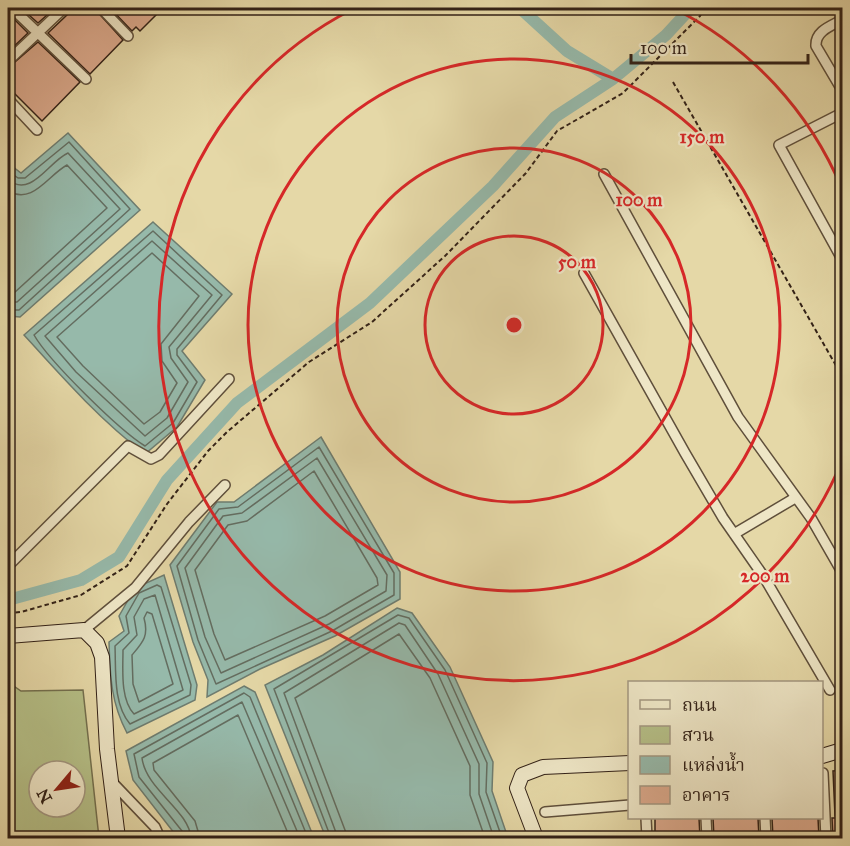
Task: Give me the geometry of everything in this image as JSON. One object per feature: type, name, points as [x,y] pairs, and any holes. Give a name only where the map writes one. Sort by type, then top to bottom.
[{"type":"street","points":[[12,8],[86,79]]},
{"type":"street","points":[[8,62],[64,8]]},
{"type":"street","points":[[101,8],[128,36]]},
{"type":"street","points":[[843,20],[819,33],[816,39],[816,46],[843,90]]},
{"type":"street","points":[[8,99],[37,130]]},
{"type":"street","points":[[840,114],[779,145],[843,259]]},
{"type":"street","points":[[604,174],[738,417],[818,527],[843,572]]},
{"type":"street","points":[[584,273],[685,453],[734,534],[764,577],[830,690]]},
{"type":"street","points":[[8,566],[128,446],[151,459],[159,454],[229,379]]},
{"type":"street","points":[[8,636],[84,630],[135,588],[189,522],[225,485]]},
{"type":"street","points":[[734,534],[795,498]]},
{"type":"street","points":[[84,630],[98,643],[102,657],[111,781],[118,838]]},
{"type":"street","points":[[823,756],[843,750]]},
{"type":"street","points":[[536,838],[517,788],[522,775],[543,767],[628,763]]},
{"type":"street","points":[[823,773],[826,838]]},
{"type":"street","points":[[111,781],[155,827],[160,838]]},
{"type":"street","points":[[545,812],[628,805]]},
{"type":"street","points":[[646,819],[647,838]]},
{"type":"street","points":[[706,819],[707,838]]},
{"type":"street","points":[[765,819],[766,838]]},
{"type":"path","points":[[8,613],[21,612],[81,595],[127,566],[167,504],[208,451],[227,432],[309,362],[381,315],[445,256],[526,173],[556,131],[622,93],[700,16],[705,8]]},
{"type":"path","points":[[673,82],[843,376]]},
{"type":"green space","points":[[8,682],[21,691],[83,690],[99,838],[8,838]]},
{"type":"water","points":[[68,133],[140,210],[20,317],[9,316],[8,163],[21,173]]},
{"type":"water","points":[[153,222],[232,294],[182,351],[205,380],[177,427],[145,454],[97,412],[24,335]]},
{"type":"water","points":[[321,437],[400,572],[400,599],[335,636],[260,669],[207,697],[208,680],[193,642],[170,565],[217,502],[234,502]]},
{"type":"water","points":[[164,575],[197,685],[195,700],[127,733],[115,700],[109,642],[124,631],[119,616],[135,588]]},
{"type":"water","points":[[397,608],[412,613],[450,667],[493,762],[492,791],[508,838],[326,838],[265,685],[323,655]]},
{"type":"water","points":[[244,686],[255,692],[314,838],[178,838],[133,780],[126,751]]},
{"type":"building","points":[[21,8],[55,8],[38,23]]},
{"type":"building","points":[[71,8],[94,8],[123,40],[90,74],[48,33],[69,13]]},
{"type":"building","points":[[110,8],[163,8],[140,31],[136,27],[132,31]]},
{"type":"building","points":[[8,13],[28,33],[8,52]]},
{"type":"building","points":[[38,42],[80,82],[42,121],[8,87],[8,68]]},
{"type":"building","points":[[843,770],[843,816],[835,816],[833,771]]},
{"type":"building","points":[[832,818],[843,818],[843,838],[833,838]]},
{"type":"building","points":[[655,819],[699,819],[700,838],[655,838]]},
{"type":"building","points":[[713,819],[758,819],[759,838],[714,838]]},
{"type":"building","points":[[772,819],[818,819],[819,838],[773,838]]},
{"type":"waterway","points":[[520,8],[567,51],[613,79]]},
{"type":"waterway","points":[[8,600],[81,580],[119,557],[167,480],[237,403],[370,303],[493,186],[555,117],[613,79],[666,35],[691,8]]}]
